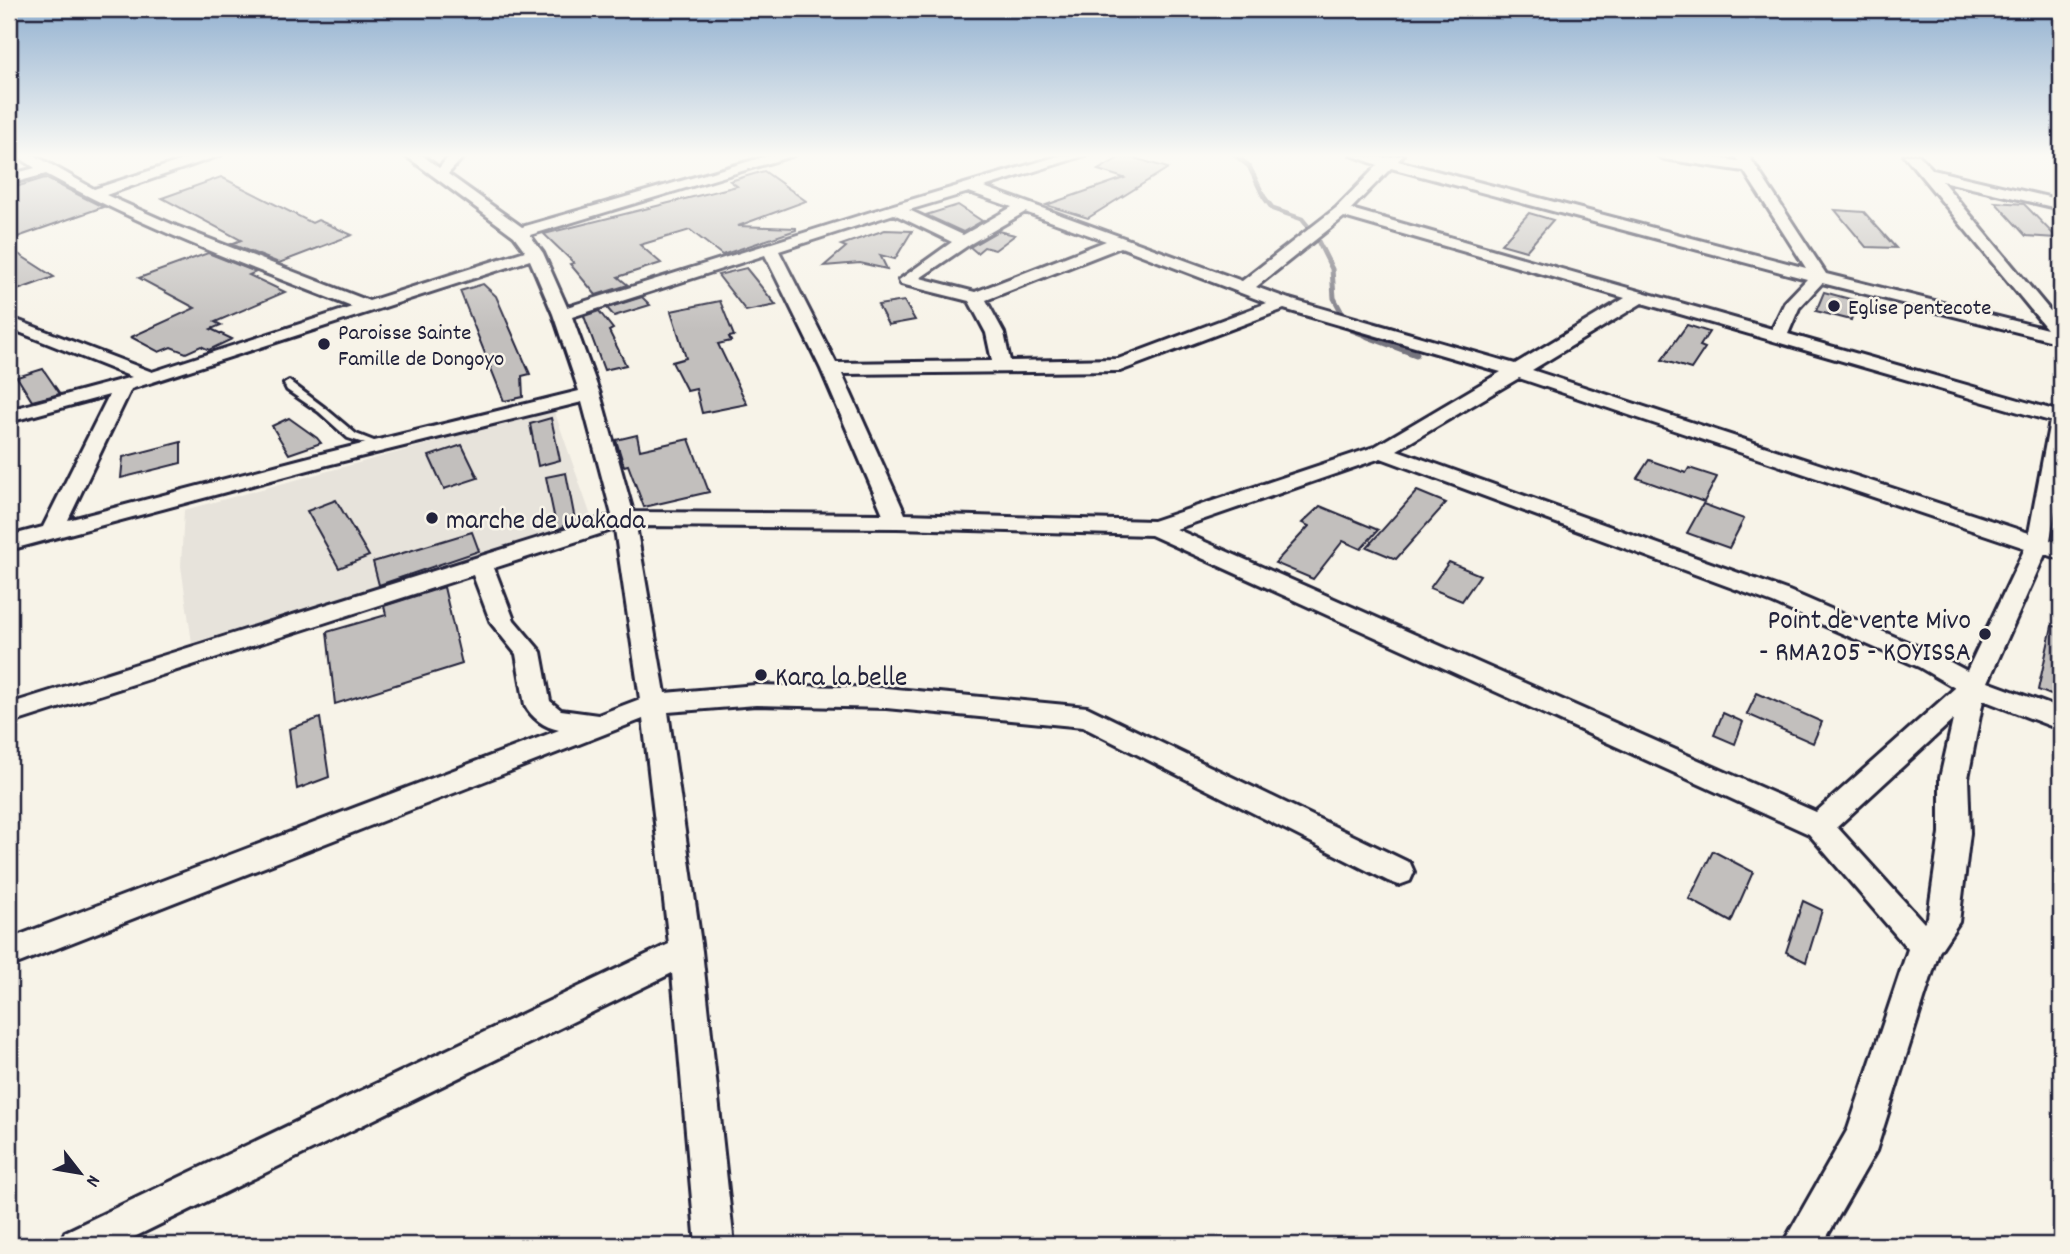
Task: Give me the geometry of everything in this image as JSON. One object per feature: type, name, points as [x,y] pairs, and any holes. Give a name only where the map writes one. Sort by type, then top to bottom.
[{"type":"street","points":[[136,214],[367,307]]},
{"type":"street","points":[[489,214],[527,243],[562,314],[590,394],[624,519],[654,704],[686,951],[715,1245]]},
{"type":"street","points":[[9,416],[151,378],[367,307],[527,243],[615,214]]},
{"type":"street","points":[[562,314],[881,214]]},
{"type":"street","points":[[905,214],[964,241]]},
{"type":"street","points":[[1013,214],[964,241],[907,281],[976,298],[1121,240]]},
{"type":"street","points":[[1047,214],[1283,303],[1517,371],[2061,552]]},
{"type":"street","points":[[1243,289],[1338,214]]},
{"type":"street","points":[[1350,214],[2061,418],[2038,544],[1973,686],[1954,778],[1955,833],[1943,922],[1925,946],[1863,1138],[1801,1245]]},
{"type":"street","points":[[1590,214],[1819,276],[2061,337]]},
{"type":"street","points":[[1779,214],[1819,276]]},
{"type":"street","points":[[1961,214],[2061,337]]},
{"type":"street","points":[[770,248],[830,369],[897,521]]},
{"type":"street","points":[[1778,335],[1791,306],[1819,276]]},
{"type":"street","points":[[976,298],[995,333],[1002,365]]},
{"type":"street","points":[[9,714],[624,519],[897,521],[1155,528],[1381,451],[1637,298]]},
{"type":"street","points":[[830,369],[1120,365],[1283,303]]},
{"type":"street","points":[[9,322],[151,378]]},
{"type":"street","points":[[52,531],[123,385]]},
{"type":"street","points":[[9,543],[379,445],[590,394]]},
{"type":"street","points":[[1381,451],[1781,597],[1928,661],[1973,686],[2061,720]]},
{"type":"street","points":[[1155,528],[1819,826],[1925,946]]},
{"type":"street","points":[[481,566],[503,623],[528,652],[538,705],[554,719],[600,724]]},
{"type":"street","points":[[1819,826],[1973,686]]},
{"type":"street","points":[[9,953],[654,704],[756,695],[886,698],[1087,717],[1399,872]]},
{"type":"street","points":[[78,1245],[686,951]]},
{"type":"lane","points":[[289,384],[290,388],[322,410],[352,436],[379,445]]},
{"type":"shaded area","name":"marche de wakada","points":[[554,410],[593,522],[192,643],[181,566],[184,510]]},
{"type":"building","points":[[9,214],[84,214],[9,240]]},
{"type":"building","points":[[191,214],[293,214],[312,223],[318,220],[352,235],[279,263],[231,244],[241,240]]},
{"type":"building","points":[[626,214],[772,214],[738,226],[796,228],[722,255],[690,230],[640,245],[661,263],[618,277],[628,285],[596,295],[570,264],[574,263],[544,234]]},
{"type":"building","points":[[971,214],[982,221],[963,232],[926,215]]},
{"type":"building","points":[[1074,214],[1095,214],[1088,218]]},
{"type":"building","points":[[1529,214],[1553,220],[1526,251],[1501,244]]},
{"type":"building","points":[[1838,214],[1865,214],[1896,248],[1866,247]]},
{"type":"building","points":[[2006,214],[2033,214],[2057,238],[2026,236]]},
{"type":"building","points":[[885,230],[912,231],[895,259],[880,255],[887,269],[860,263],[824,266],[846,247],[841,245]]},
{"type":"building","points":[[998,231],[1015,235],[995,250],[984,247],[977,253],[970,247]]},
{"type":"building","points":[[9,248],[54,277],[9,293]]},
{"type":"building","points":[[208,253],[256,272],[249,275],[285,292],[215,322],[221,325],[211,329],[232,339],[209,350],[201,346],[186,353],[171,347],[159,352],[131,337],[195,308],[139,278]]},
{"type":"building","points":[[746,268],[776,305],[746,311],[718,275]]},
{"type":"building","points":[[483,284],[496,296],[530,374],[522,376],[523,397],[504,401],[460,291]]},
{"type":"building","points":[[1824,292],[1857,301],[1851,320],[1816,311]]},
{"type":"building","points":[[642,297],[650,305],[614,316],[607,308]]},
{"type":"building","points":[[720,301],[734,336],[729,337],[731,341],[718,344],[747,404],[702,413],[696,389],[687,391],[672,362],[686,358],[671,311]]},
{"type":"building","points":[[904,301],[915,320],[888,325],[878,305]]},
{"type":"building","points":[[599,311],[613,329],[609,331],[626,365],[604,370],[584,316]]},
{"type":"building","points":[[1687,325],[1709,332],[1700,346],[1705,348],[1691,369],[1662,360]]},
{"type":"building","points":[[43,369],[60,394],[32,401],[17,377]]},
{"type":"building","points":[[289,418],[321,443],[289,454],[272,426]]},
{"type":"building","points":[[551,418],[560,460],[538,466],[530,424]]},
{"type":"building","points":[[637,435],[640,450],[689,439],[709,492],[644,507],[628,465],[624,466],[616,440]]},
{"type":"building","points":[[181,442],[181,463],[121,478],[123,457]]},
{"type":"building","points":[[462,445],[478,478],[444,489],[429,456]]},
{"type":"building","points":[[1649,460],[1686,473],[1689,468],[1717,477],[1704,502],[1637,478]]},
{"type":"building","points":[[566,473],[575,520],[557,530],[546,477]]},
{"type":"building","points":[[1417,491],[1446,503],[1396,559],[1367,547]]},
{"type":"building","points":[[336,500],[369,556],[339,568],[307,511]]},
{"type":"building","points":[[1703,504],[1744,519],[1729,548],[1687,533]]},
{"type":"building","points":[[1320,506],[1378,530],[1361,549],[1343,541],[1313,579],[1275,563],[1309,526],[1302,523]]},
{"type":"building","points":[[472,532],[479,551],[379,585],[373,562]]},
{"type":"building","points":[[1449,562],[1480,575],[1462,601],[1430,588]]},
{"type":"building","points":[[444,587],[462,664],[335,704],[327,632],[386,615],[384,606]]},
{"type":"building","points":[[2052,626],[2061,627],[2061,699],[2038,690]]},
{"type":"building","points":[[1757,693],[1822,722],[1813,743],[1747,714]]},
{"type":"building","points":[[1723,713],[1743,722],[1735,744],[1714,735]]},
{"type":"building","points":[[320,718],[329,777],[297,789],[289,729]]},
{"type":"building","points":[[1713,851],[1753,872],[1731,922],[1689,899]]},
{"type":"building","points":[[1803,901],[1822,910],[1806,962],[1786,952]]},
{"type":"waterway","points":[[1286,214],[1302,219],[1315,235],[1332,269],[1334,298],[1351,330],[1372,338]]},
{"type":"waterway","points":[[1368,336],[1416,354]]},
{"type":"place","name":"Eglise pentecote","points":[[1834,306]]},
{"type":"place","name":"Paroisse Sainte Famille de Dongoyo","points":[[324,344]]},
{"type":"place","name":"marche de wakada","points":[[432,518]]},
{"type":"place","name":"Point de vente Mivo - RMA205 - KOYISSA","points":[[1985,634]]},
{"type":"place","name":"Kara la belle","points":[[761,675]]}]
